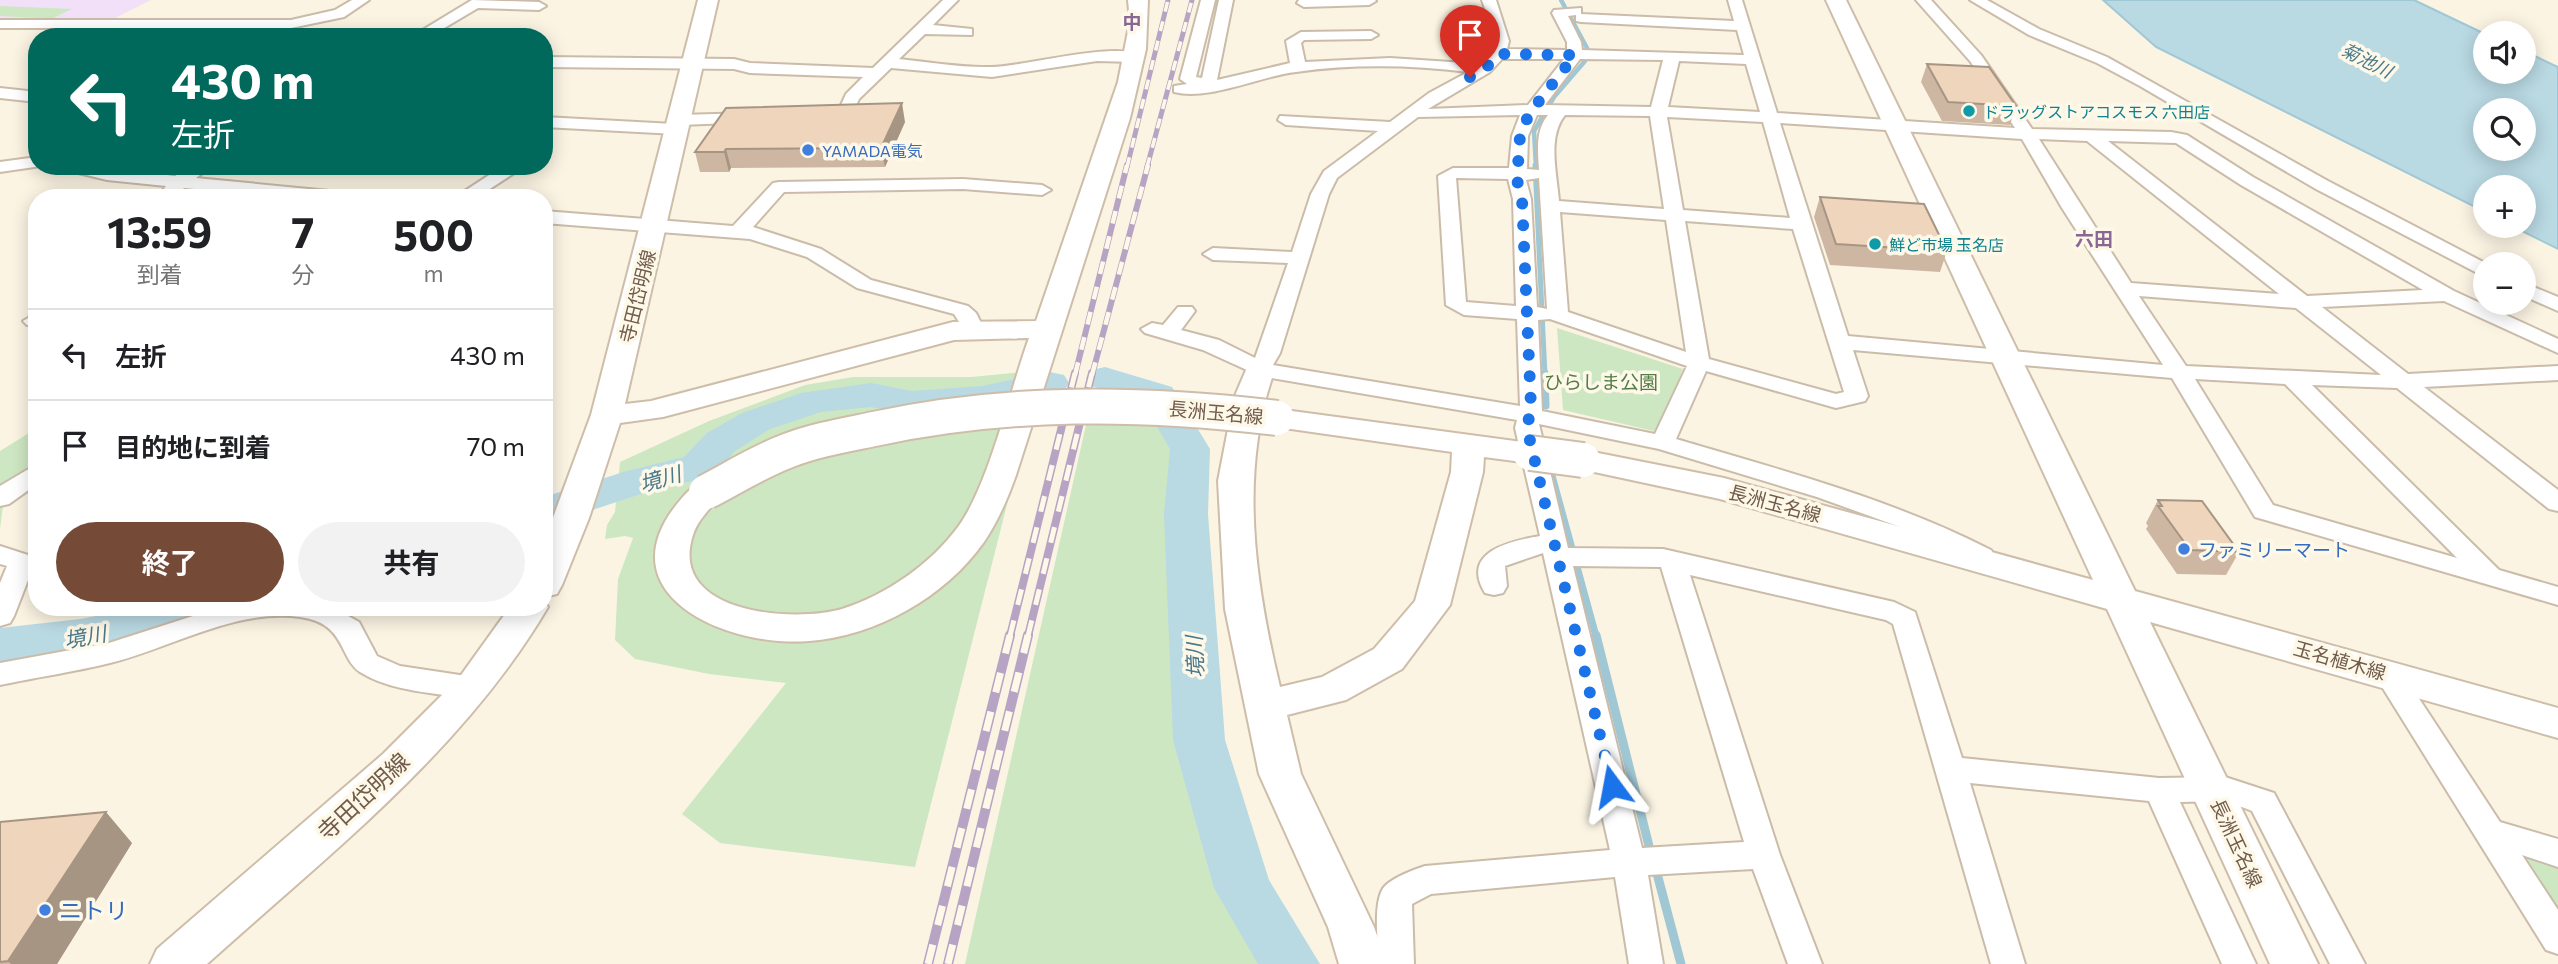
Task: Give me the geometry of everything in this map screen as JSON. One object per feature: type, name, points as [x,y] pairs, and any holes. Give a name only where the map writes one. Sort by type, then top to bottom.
[{"type":"main road","name":"寺田岱明線","points":[[553,562],[572,518],[582,482],[607,415],[708,0]]},
{"type":"main road","name":"長洲玉名線","points":[[1138,0],[1141,12],[1140,39],[1095,187],[1029,382],[1000,473],[976,527],[961,548],[925,581],[885,607],[830,626],[763,628],[738,624],[684,593],[675,574],[672,545],[683,518],[706,492],[787,450],[893,424],[932,418],[1090,407],[1187,408],[1583,460],[1724,489],[2122,598],[2294,964]]},
{"type":"main road","points":[[1836,0],[2122,598]]},
{"type":"main road","points":[[607,415],[652,410],[826,367],[907,341],[972,329],[1048,329]]},
{"type":"main road","points":[[1260,369],[1249,398],[1235,481],[1243,609],[1280,774],[1350,927],[1363,964]]},
{"type":"main road","points":[[1264,705],[1332,690],[1388,659],[1432,605],[1467,472],[1469,444]]},
{"type":"main road","name":"玉名植木線","points":[[2122,598],[2558,723]]},
{"type":"main road","name":"寺田岱明線","points":[[174,964],[398,766],[473,688],[524,616]]},
{"type":"street","points":[[287,28],[318,0]]},
{"type":"street","points":[[0,24],[294,23],[339,14],[362,0]]},
{"type":"street","points":[[849,105],[852,97],[951,0]]},
{"type":"street","points":[[1207,90],[1188,79],[1208,0]]},
{"type":"street","points":[[1207,90],[1226,0]]},
{"type":"street","points":[[1260,369],[1269,353],[1298,258],[1320,194],[1330,175],[1414,111],[1485,69],[1498,54],[1502,41],[1489,0]]},
{"type":"street","points":[[1534,174],[1453,173],[1447,176],[1447,222],[1454,265],[1456,305],[1464,309],[1542,314],[1699,363],[1836,401],[1857,396],[1801,224],[1735,0]]},
{"type":"street","points":[[1923,0],[1976,58],[2028,135],[2070,208],[2219,433],[2264,511],[2558,596]]},
{"type":"street","points":[[1977,0],[2027,28],[2146,83],[2322,185],[2473,265]]},
{"type":"street","points":[[1304,3],[1328,5],[1369,1]]},
{"type":"street","points":[[434,28],[480,2],[539,6]]},
{"type":"street","points":[[1587,55],[1574,42],[1559,13],[1572,10],[1742,26]]},
{"type":"street","points":[[1572,10],[1587,55]]},
{"type":"street","points":[[920,29],[967,32]]},
{"type":"street","points":[[1298,67],[1293,41],[1301,36],[1371,36]]},
{"type":"street","points":[[1498,54],[1672,56],[1752,60]]},
{"type":"street","points":[[1587,55],[1547,108],[1520,136],[1534,174],[1550,206],[1542,314],[1527,428],[1535,471],[1566,554],[1646,861],[1646,964]]},
{"type":"street","points":[[553,62],[882,68],[925,64],[1016,71],[1097,56],[1134,57]]},
{"type":"street","points":[[1663,443],[1699,363],[1658,113],[1672,56]]},
{"type":"street","points":[[1180,89],[1207,90],[1298,67],[1378,65],[1485,69]]},
{"type":"street","points":[[0,93],[28,96]]},
{"type":"street","points":[[1542,314],[1534,174],[1546,144],[1549,124],[1547,108]]},
{"type":"street","points":[[1414,111],[1427,114],[1547,108],[2093,138],[2171,136],[2181,139],[2248,181],[2447,295],[2558,347]]},
{"type":"street","points":[[553,123],[647,130],[678,124],[766,118]]},
{"type":"street","points":[[1286,120],[1393,127]]},
{"type":"street","points":[[2093,138],[2558,503]]},
{"type":"street","points":[[0,167],[28,163]]},
{"type":"street","points":[[107,175],[255,189]]},
{"type":"street","points":[[173,189],[189,175]]},
{"type":"street","points":[[478,189],[501,175]]},
{"type":"street","points":[[740,230],[779,187],[963,184],[1042,190]]},
{"type":"street","points":[[1550,206],[1801,224]]},
{"type":"street","points":[[553,218],[740,230],[814,253],[864,284],[961,310],[966,313],[972,329]]},
{"type":"street","points":[[1213,254],[1298,258]]},
{"type":"street","points":[[2124,289],[2303,302],[2447,295]]},
{"type":"street","points":[[2536,295],[2558,305]]},
{"type":"street","points":[[1185,311],[1160,331],[1211,345],[1260,369],[1529,415],[1663,443],[1826,491],[1923,526],[1998,565]]},
{"type":"street","points":[[1840,342],[2176,371],[2387,382],[2548,374],[2558,388]]},
{"type":"street","points":[[2290,376],[2490,575]]},
{"type":"street","points":[[0,498],[28,478]]},
{"type":"street","points":[[1494,586],[1492,562],[1536,544],[1566,554],[1663,558],[1894,612],[1905,619],[2008,964]]},
{"type":"street","points":[[0,555],[22,562],[22,569],[0,616]]},
{"type":"street","points":[[1673,562],[1764,856],[1805,964]]},
{"type":"street","points":[[13,672],[110,653],[225,616]]},
{"type":"street","points":[[330,616],[349,629],[367,663],[395,676],[473,688]]},
{"type":"street","points":[[0,659],[26,665],[13,672]]},
{"type":"street","points":[[2389,675],[2558,939]]},
{"type":"street","points":[[1948,769],[2159,790],[2210,787],[2245,792],[2263,802],[2348,964]]},
{"type":"street","points":[[2159,790],[2239,964]]},
{"type":"street","points":[[2490,832],[2558,853]]},
{"type":"street","points":[[1397,964],[1394,938],[1396,897],[1425,880],[1646,861],[1764,856]]},
{"type":"shaded area","points":[[0,0],[151,0],[111,20],[0,21]]},
{"type":"green space","points":[[0,6],[72,9],[51,19],[0,16]]},
{"type":"green space","name":"ひらしま公園","points":[[1557,328],[1683,369],[1658,432],[1563,410]]},
{"type":"green space","points":[[1033,371],[1031,410],[915,867],[720,843],[682,814],[786,683],[709,674],[635,659],[615,640],[618,579],[633,538],[625,536],[605,539],[607,525],[615,512],[620,462],[709,421],[805,385],[853,377],[971,377]]},
{"type":"green space","points":[[1168,396],[1190,449],[1186,514],[1199,740],[1243,888],[1290,964],[965,964],[1090,407]]},
{"type":"green space","points":[[28,434],[28,467],[6,482],[0,529],[0,451]]},
{"type":"green space","points":[[2523,857],[2558,867],[2558,912]]},
{"type":"water","name":"菊池川","points":[[2103,0],[2414,0],[2473,28],[2473,84],[2536,84],[2536,57],[2558,67],[2558,249],[2536,238],[2536,175],[2473,175],[2473,206],[2156,47]]},
{"type":"building","points":[[1927,64],[1989,67],[2016,106],[1948,102]]},
{"type":"building","points":[[902,103],[881,148],[726,149],[724,152],[695,152],[726,108]]},
{"type":"building","points":[[1820,197],[1924,204],[1947,251],[1836,244]]},
{"type":"building","points":[[2158,500],[2202,501],[2239,552],[2190,550],[2158,506],[2162,506]]},
{"type":"building","points":[[106,812],[8,961],[0,962],[0,822]]},
{"type":"waterway","points":[[1536,167],[1534,131],[1554,97],[1585,61],[1587,48],[1561,0]]},
{"type":"waterway","points":[[1535,165],[1545,375]]},
{"type":"waterway","points":[[1545,373],[1546,406]]},
{"type":"waterway","name":"境川","points":[[1105,378],[1158,395],[1190,449],[1186,514],[1199,740],[1243,888],[1290,964]]},
{"type":"waterway","name":"境川","points":[[553,509],[642,480],[698,467],[721,442],[756,421],[815,401],[871,395],[912,403],[982,398],[1050,383]]},
{"type":"waterway","points":[[1551,472],[1596,636]]},
{"type":"waterway","name":"境川","points":[[0,645],[106,632],[177,616]]},
{"type":"waterway","points":[[1596,635],[1651,854]]},
{"type":"waterway","points":[[1655,866],[1681,964]]},
{"type":"railway","points":[[1127,167],[1168,0]]},
{"type":"railway","points":[[1147,167],[1192,0]]},
{"type":"railway","points":[[1075,375],[1127,165]]},
{"type":"railway","points":[[1092,375],[1148,165]]},
{"type":"railway","points":[[1010,636],[1075,373]]},
{"type":"railway","points":[[1028,636],[1092,373]]},
{"type":"railway","points":[[928,964],[1010,635]]},
{"type":"railway","points":[[948,964],[1028,635]]},
{"type":"place","name":"ドラッグストアコスモス 六田店","points":[[1969,111]]},
{"type":"place","name":"YAMADA電気","points":[[808,150]]},
{"type":"place","name":"鮮ど市場 玉名店","points":[[1875,244]]},
{"type":"place","name":"ファミリーマート","points":[[2184,549]]},
{"type":"place","name":"ニトリ","points":[[45,910]]},
{"type":"district","name":"中","points":[[1132,21]]},
{"type":"district","name":"六田","points":[[2094,238]]},
{"type":"route","points":[[1470,77],[1485,69],[1498,54],[1575,55],[1571,64],[1529,114],[1520,136],[1517,180],[1522,199],[1531,407],[1527,428],[1535,471],[1559,557],[1612,786]]}]
